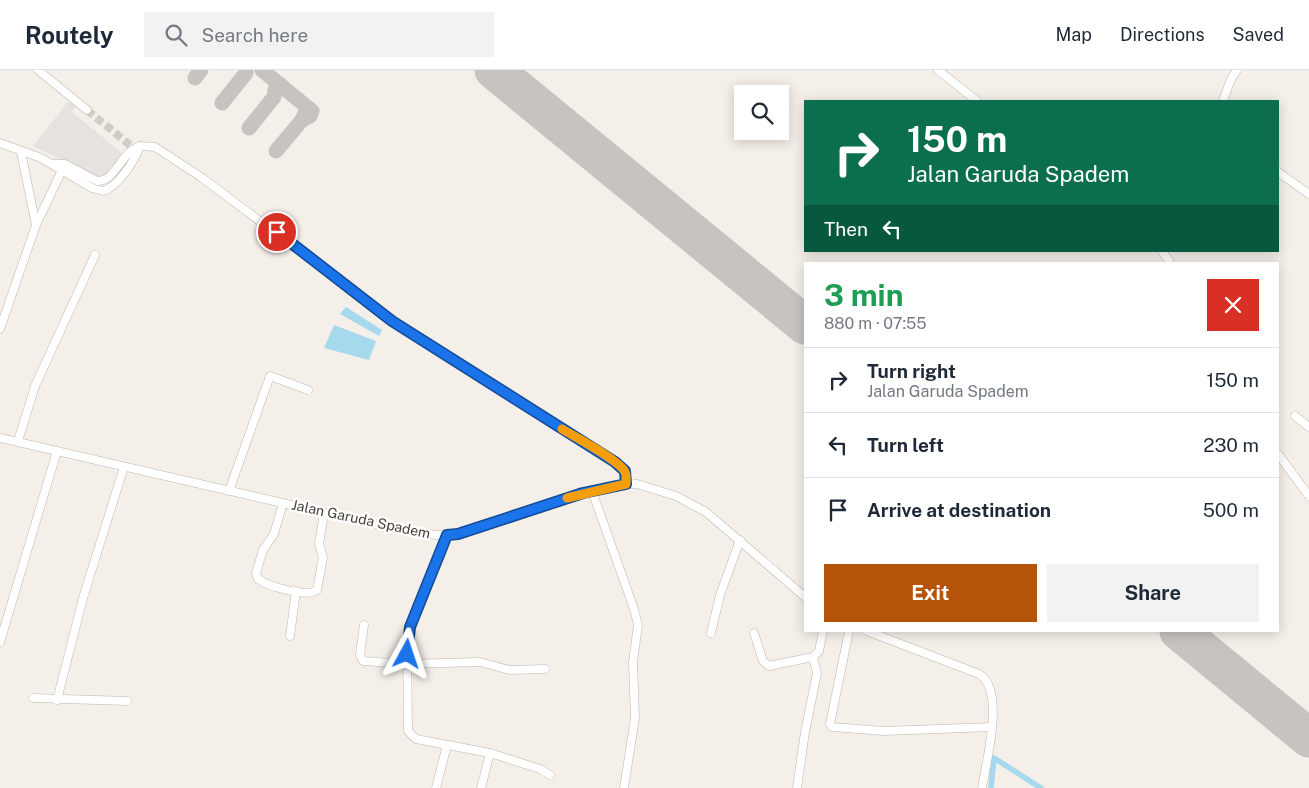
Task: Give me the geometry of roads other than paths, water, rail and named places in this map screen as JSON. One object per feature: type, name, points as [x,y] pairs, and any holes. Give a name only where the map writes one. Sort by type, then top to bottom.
[{"type":"street","points":[[38,70],[87,110]]},
{"type":"street","points":[[938,70],[976,100]]},
{"type":"street","points":[[1226,70],[1231,79]]},
{"type":"street","points":[[1223,100],[1231,79],[1237,70]]},
{"type":"street","points":[[0,143],[97,181],[102,181],[110,176],[135,148],[155,147],[201,177],[392,321],[615,462],[625,471],[626,484]]},
{"type":"street","points":[[21,152],[36,225]]},
{"type":"street","points":[[0,329],[36,225],[64,167]]},
{"type":"street","points":[[1279,173],[1309,194]]},
{"type":"street","points":[[18,441],[35,386],[95,255]]},
{"type":"street","points":[[228,491],[270,376],[308,390]]},
{"type":"street","points":[[1295,416],[1309,427]]},
{"type":"street","name":"Jalan Garuda Spadem","points":[[0,438],[391,528],[447,535],[458,534],[592,491],[626,484],[650,487],[688,502],[706,512],[804,596]]},
{"type":"street","points":[[0,642],[57,451]]},
{"type":"street","points":[[1279,455],[1309,496]]},
{"type":"street","points":[[58,700],[83,598],[124,467]]},
{"type":"street","points":[[592,491],[634,608],[638,625],[633,662],[635,718],[624,788]]},
{"type":"street","points":[[283,503],[274,534],[265,545],[256,573],[258,579],[267,584],[296,591],[314,593],[317,590],[323,557],[319,544],[324,513]]},
{"type":"street","points":[[447,535],[410,627],[406,643],[408,731],[416,739],[490,753],[540,769],[550,775]]},
{"type":"street","points":[[712,633],[720,595],[740,540]]},
{"type":"street","points":[[290,636],[296,591]]},
{"type":"street","points":[[364,625],[360,654],[361,660],[407,664],[480,662],[509,670],[545,669]]},
{"type":"street","points":[[754,633],[763,661],[767,665],[783,665],[813,657],[819,651],[823,632]]},
{"type":"street","points":[[849,632],[831,714],[830,724],[832,727],[884,731],[992,727]]},
{"type":"street","points":[[870,632],[982,676],[988,684],[992,698],[992,727],[982,788]]},
{"type":"street","points":[[797,788],[804,732],[817,673],[813,657]]},
{"type":"street","points":[[33,698],[127,701]]},
{"type":"street","points":[[436,788],[447,745]]},
{"type":"street","points":[[480,788],[490,753]]},
{"type":"water","points":[[346,307],[382,330],[379,336],[340,314]]},
{"type":"water","points":[[334,325],[376,341],[369,360],[324,348]]},
{"type":"waterway","points":[[991,788],[994,758],[1041,788]]},
{"type":"tunnel","points":[[87,110],[130,145]]}]
